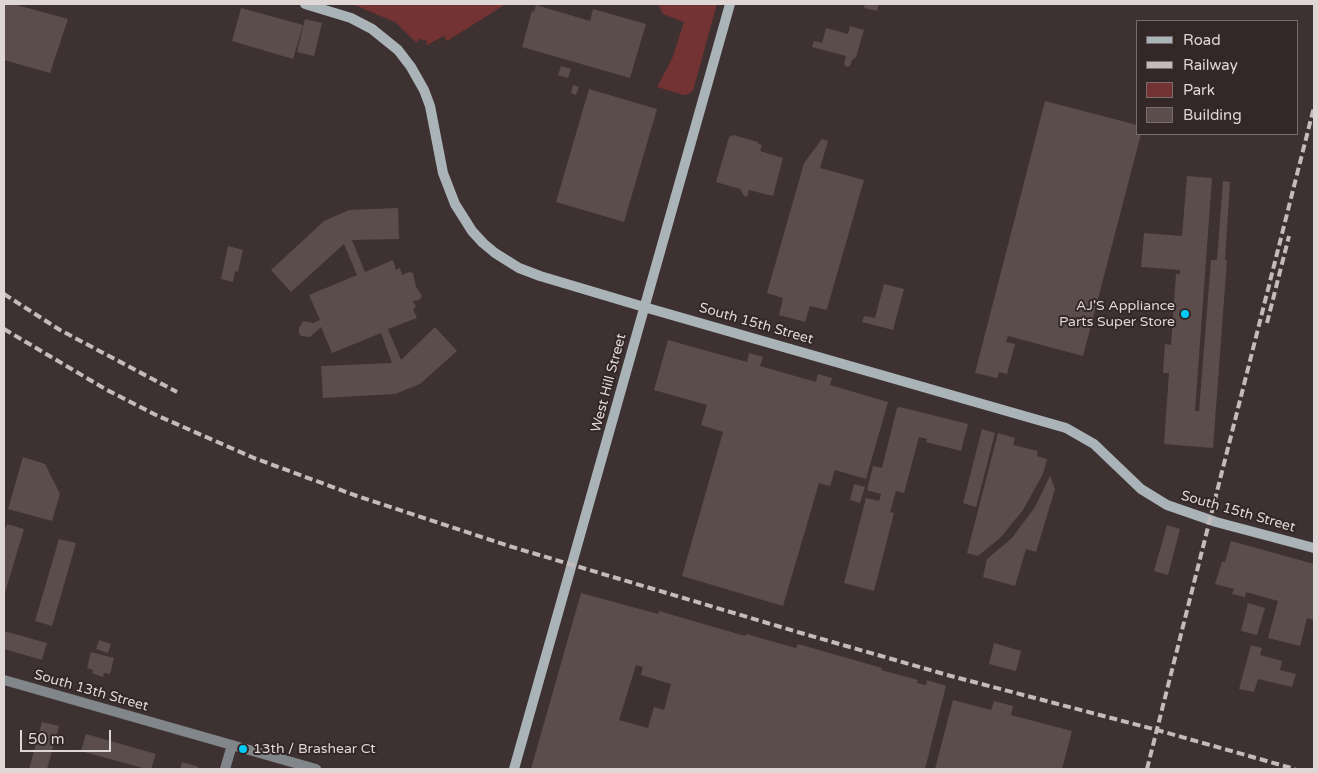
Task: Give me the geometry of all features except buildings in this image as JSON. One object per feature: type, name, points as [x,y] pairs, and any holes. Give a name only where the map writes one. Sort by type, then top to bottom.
[{"type":"street","name":"South 15th Street","points":[[305,4],[351,18],[372,29],[398,50],[410,65],[424,90],[434,122],[440,161],[448,189],[463,218],[483,243],[519,268],[644,307],[1066,428],[1094,444],[1141,489],[1167,505],[1216,522],[1314,548]]},
{"type":"street","name":"West Hill Street","points":[[514,769],[730,4]]},
{"type":"street","name":"South 13th Street","points":[[4,680],[316,769]]},
{"type":"street","points":[[225,769],[232,745]]},
{"type":"green space","points":[[352,4],[506,4],[447,41],[444,36],[426,45],[427,41],[419,39],[417,43],[395,22]]},
{"type":"green space","points":[[658,4],[717,4],[693,91],[689,94],[684,95],[657,87],[672,59],[684,22],[663,14]]},
{"type":"railway","points":[[1147,769],[1314,107]]},
{"type":"railway","points":[[1267,323],[1289,236]]},
{"type":"railway","points":[[4,294],[60,330],[177,392]]},
{"type":"railway","points":[[4,329],[107,390],[156,415],[254,458],[357,496],[509,546],[801,633],[951,676],[1157,730],[1295,769]]},
{"type":"place","name":"AJ'S Appliance Parts Super Store","points":[[1185,314]]},
{"type":"place","name":"13th / Brashear Ct","points":[[243,749]]}]
